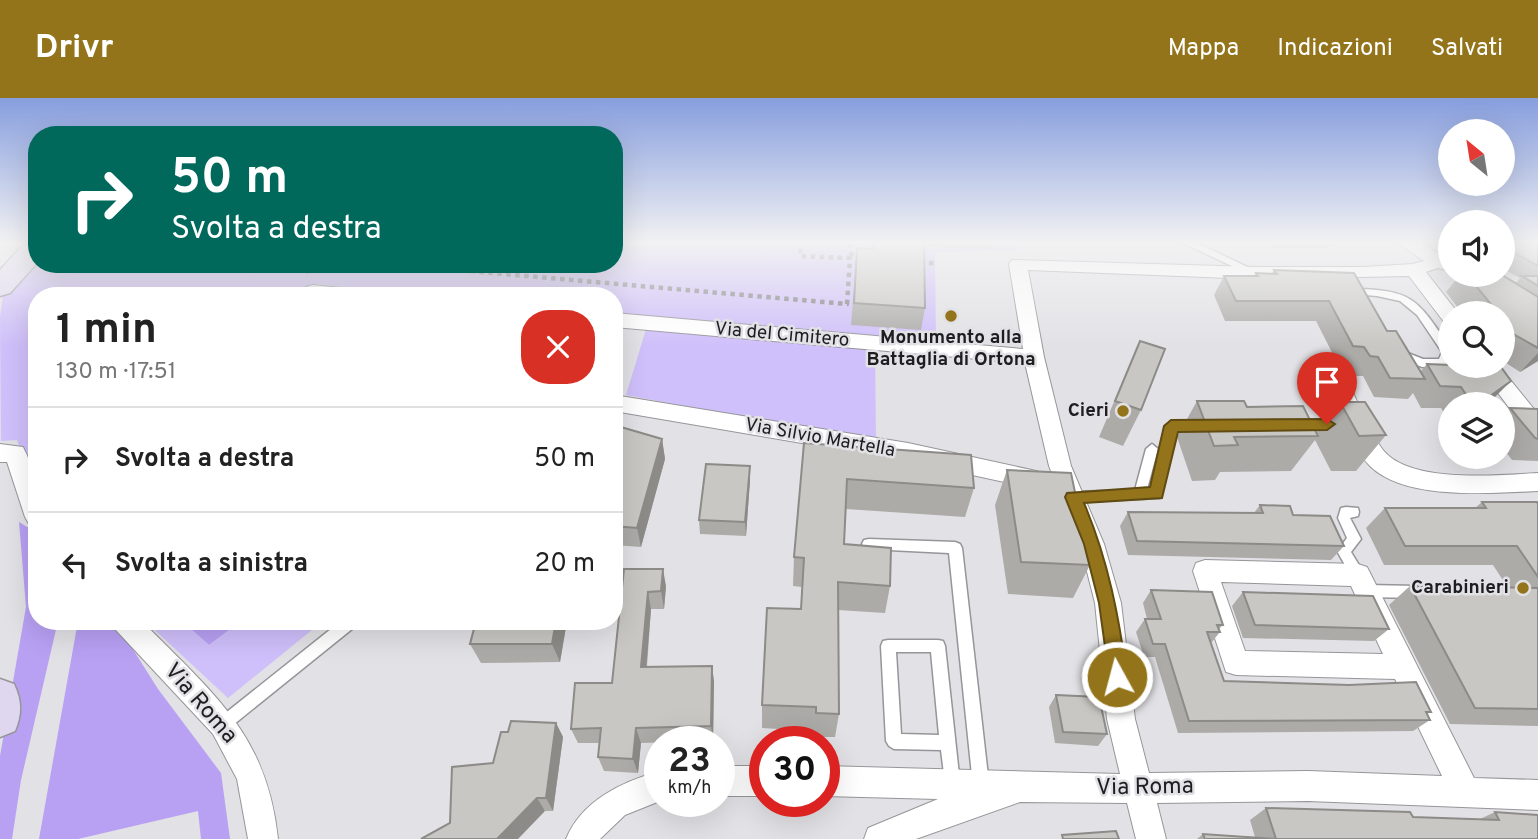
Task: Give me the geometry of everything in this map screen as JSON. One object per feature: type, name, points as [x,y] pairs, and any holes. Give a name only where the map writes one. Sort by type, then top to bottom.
[{"type":"main road","points":[[0,698],[0,717]]},
{"type":"street","points":[[1020,278],[1034,357],[1070,492],[1092,544],[1108,603],[1121,719],[1152,839]]},
{"type":"street","points":[[1420,278],[1438,301]]},
{"type":"street","name":"Via del Cimitero","points":[[623,321],[1034,357]]},
{"type":"street","points":[[1497,378],[1537,428]]},
{"type":"street","points":[[1336,379],[1378,460],[1403,476],[1483,482],[1538,482]]},
{"type":"street","name":"Via Silvio Martella","points":[[623,404],[908,452],[1070,492]]},
{"type":"street","points":[[0,453],[15,453],[28,491]]},
{"type":"street","points":[[1403,667],[1236,663],[1205,571],[1362,583],[1465,792]]},
{"type":"street","name":"Via Roma","points":[[133,630],[223,724],[251,769],[260,799],[263,839]]},
{"type":"street","name":"Via Roma","points":[[840,781],[1022,788],[1308,786],[1538,795]]},
{"type":"street","points":[[879,839],[937,815],[1022,788]]},
{"type":"street","points":[[581,839],[603,812],[644,790]]},
{"type":"lane","points":[[1347,278],[1360,297],[1389,292],[1409,299],[1448,352],[1442,363],[1422,363],[1396,352],[1390,342]]},
{"type":"lane","points":[[1288,425],[1327,424]]},
{"type":"lane","points":[[1070,492],[1156,494],[1171,426],[1210,426]]},
{"type":"lane","points":[[1140,494],[1152,449]]},
{"type":"lane","points":[[1353,512],[1346,512],[1344,518],[1354,539],[1345,551],[1362,583],[1429,592]]},
{"type":"lane","points":[[869,544],[955,548],[981,786]]},
{"type":"lane","points":[[223,724],[341,630]]},
{"type":"lane","points":[[948,743],[894,741],[888,646],[938,646],[948,743],[952,784]]},
{"type":"path","points":[[544,278],[847,304],[849,278]]},
{"type":"shaded area","points":[[14,278],[935,278],[936,342],[623,315],[623,287],[345,287],[318,284],[316,287],[28,287],[28,473],[17,440],[1,441],[0,317],[4,289]]},
{"type":"shaded area","points":[[647,326],[875,349],[876,442],[626,395]]},
{"type":"shaded area","points":[[19,522],[28,528],[28,630],[56,630],[21,780],[12,839],[0,839],[0,756],[26,607]]},
{"type":"shaded area","points":[[76,630],[121,630],[158,689],[221,773],[230,839],[201,839],[198,811],[78,839],[39,839]]},
{"type":"shaded area","points":[[155,630],[192,630],[209,645],[229,630],[312,630],[228,698]]},
{"type":"shaded area","points":[[192,630],[229,630],[209,645]]},
{"type":"building","points":[[855,278],[925,278],[925,308],[854,303]]},
{"type":"building","points":[[1225,278],[1357,278],[1387,331],[1396,331],[1425,379],[1390,378],[1378,357],[1370,356],[1364,347],[1353,346],[1329,301],[1236,301]]},
{"type":"building","points":[[1525,278],[1538,278],[1538,286]]},
{"type":"building","points":[[1515,283],[1538,297],[1538,348],[1515,335],[1515,301],[1488,301],[1477,287],[1515,287]]},
{"type":"building","points":[[1140,341],[1165,349],[1141,410],[1115,401]]},
{"type":"building","points":[[1427,364],[1438,364],[1438,378],[1509,378],[1511,381],[1496,392],[1464,392],[1461,387],[1440,386]]},
{"type":"building","points":[[1197,401],[1244,401],[1247,407],[1303,406],[1318,436],[1234,437],[1238,445],[1214,446]]},
{"type":"building","points":[[1340,402],[1365,402],[1386,435],[1359,436]]},
{"type":"building","points":[[1515,408],[1538,409],[1538,439],[1515,414]]},
{"type":"building","points":[[623,428],[662,439],[637,528],[623,527]]},
{"type":"building","points":[[804,443],[971,455],[974,488],[847,479],[844,544],[891,548],[890,586],[838,582],[839,714],[816,713],[816,707],[762,705],[767,608],[801,609],[804,558],[794,557]]},
{"type":"building","points":[[706,464],[750,466],[745,522],[699,520]]},
{"type":"building","points":[[1007,470],[1071,473],[1090,565],[1021,562]]},
{"type":"building","points":[[1482,502],[1537,502],[1538,577],[1517,546],[1405,546],[1385,508],[1486,508]]},
{"type":"building","points":[[1260,505],[1290,506],[1293,515],[1330,516],[1344,546],[1137,541],[1128,512],[1263,513]]},
{"type":"building","points":[[624,569],[663,569],[661,591],[648,592],[641,667],[712,666],[711,726],[636,728],[633,759],[598,757],[601,728],[571,729],[575,683],[612,683],[618,630],[623,630]]},
{"type":"building","points":[[1410,586],[1538,588],[1538,709],[1475,708]]},
{"type":"building","points":[[1151,590],[1212,592],[1223,625],[1217,625],[1220,632],[1207,632],[1224,681],[1349,685],[1416,682],[1431,712],[1426,712],[1430,720],[1189,721],[1165,644],[1153,644],[1145,619],[1161,619]]},
{"type":"building","points":[[1243,592],[1373,596],[1389,629],[1255,625]]},
{"type":"building","points":[[474,630],[554,630],[552,644],[470,644]]},
{"type":"building","points":[[1056,695],[1099,697],[1107,734],[1063,732]]},
{"type":"building","points":[[511,721],[556,723],[546,798],[537,798],[497,839],[421,839],[450,823],[452,767],[493,763],[501,732],[508,732]]},
{"type":"building","points":[[1266,808],[1410,812],[1413,817],[1499,820],[1495,812],[1538,815],[1538,839],[1276,839]]},
{"type":"building","points":[[1116,831],[1119,839],[1063,839],[1062,835]]},
{"type":"building","points":[[1203,834],[1276,839],[1205,839]]},
{"type":"place","name":"Monumento alla Battaglia di Ortona","points":[[951,316]]},
{"type":"place","name":"Cieri","points":[[1123,411]]},
{"type":"place","name":"Carabinieri","points":[[1523,588]]},
{"type":"route","points":[[1117,677],[1108,603],[1092,544],[1079,506],[1073,497],[1156,494],[1171,426],[1327,424]]}]
